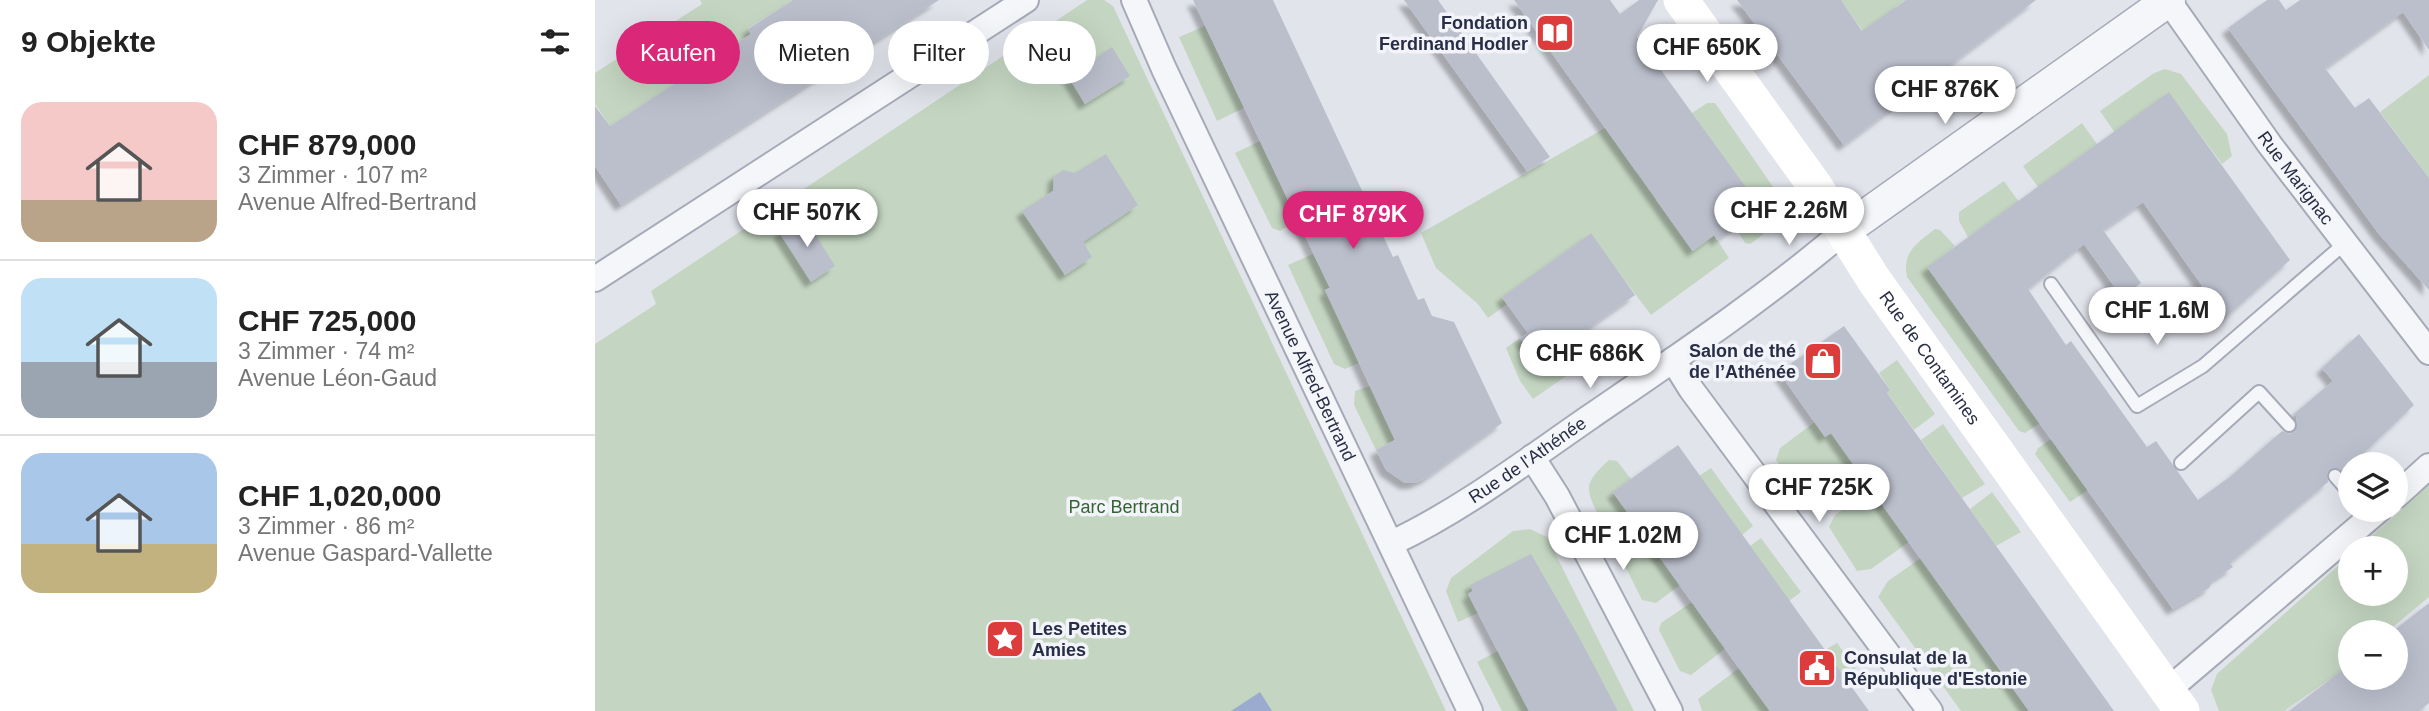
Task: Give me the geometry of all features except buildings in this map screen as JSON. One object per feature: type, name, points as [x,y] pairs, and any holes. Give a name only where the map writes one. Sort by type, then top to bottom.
[{"type":"main road","name":"Rue de Contamines","points":[[1681,0],[1844,231],[1874,280],[2174,701]]},
{"type":"street","points":[[595,279],[1026,0]]},
{"type":"street","name":"Avenue Alfred-Bertrand","points":[[1134,0],[1164,69],[1470,711]]},
{"type":"street","name":"Rue de l'Athénée","points":[[1392,543],[1427,527],[1673,360],[1809,261],[1844,231],[2168,0]]},
{"type":"street","name":"Rue Marignac","points":[[2168,0],[2344,244],[2429,352]]},
{"type":"street","points":[[1673,360],[1691,389],[1930,711]]},
{"type":"street","points":[[1532,457],[1557,496],[1670,711]]},
{"type":"street","points":[[2408,485],[2429,466]]},
{"type":"street","points":[[2174,701],[2362,522]]},
{"type":"lane","points":[[2051,284],[2137,405],[2203,366],[2344,244]]},
{"type":"lane","points":[[2181,463],[2259,392],[2288,425]]},
{"type":"lane","points":[[2335,476],[2338,479]]},
{"type":"green space","points":[[700,0],[793,0],[759,21],[754,21],[754,24],[748,28],[751,34],[740,41],[740,21],[676,21],[702,4]]},
{"type":"green space","name":"Parc Bertrand","points":[[1087,0],[1104,0],[1113,6],[1446,711],[595,711],[595,344],[656,304],[651,291],[961,84],[989,84],[989,65],[1003,56],[1003,84],[1096,84],[1096,21],[1056,21]]},
{"type":"green space","points":[[1837,0],[1906,0],[1895,7],[1898,12],[1865,34],[1842,2]]},
{"type":"green space","points":[[1205,26],[1244,108],[1217,121],[1179,37]]},
{"type":"green space","points":[[616,59],[616,84],[674,84],[610,126],[595,104],[595,73]]},
{"type":"green space","points":[[2165,69],[2181,74],[2227,134],[2232,156],[2222,164],[2169,93],[2115,133],[2100,111],[2154,73]]},
{"type":"green space","points":[[2429,75],[2429,178],[2380,112]]},
{"type":"green space","points":[[1707,103],[1715,103],[1782,200],[1779,215],[1772,226],[1750,244],[1745,243],[1735,227],[1760,208],[1692,113]]},
{"type":"green space","points":[[2082,123],[2097,144],[2038,187],[2023,166]]},
{"type":"green space","points":[[1605,128],[1636,172],[1641,169],[1660,195],[1655,199],[1692,251],[1714,235],[1729,258],[1651,315],[1590,234],[1502,298],[1507,304],[1488,318],[1478,304],[1436,268],[1421,233]]},
{"type":"green space","points":[[1260,141],[1297,220],[1280,231],[1272,228],[1235,153]]},
{"type":"green space","points":[[2004,181],[2019,202],[1968,237],[1959,221],[1959,212]]},
{"type":"green space","points":[[1935,229],[1940,230],[1955,246],[1928,267],[2040,423],[2025,433],[2019,431],[1907,277],[1907,261],[1912,249]]},
{"type":"green space","points":[[1313,254],[1330,288],[1326,290],[1359,363],[1345,369],[1334,364],[1288,265]]},
{"type":"green space","points":[[1520,338],[1539,363],[1557,351],[1572,372],[1533,399],[1520,381],[1506,348]]},
{"type":"green space","points":[[1897,360],[1935,414],[1914,430],[1887,393],[1890,390],[1879,373]]},
{"type":"green space","points":[[1370,386],[1395,440],[1376,450],[1354,405],[1355,391]]},
{"type":"green space","points":[[1815,422],[1831,433],[1860,473],[1822,499],[1807,502],[1776,460],[1780,448]]},
{"type":"green space","points":[[1943,424],[1985,484],[1962,498],[1921,440]]},
{"type":"green space","points":[[2051,439],[2088,490],[2070,502],[2035,454],[2038,448]]},
{"type":"green space","points":[[1609,460],[1617,461],[1631,479],[1613,493],[1632,519],[1614,525],[1602,522],[1592,502],[1589,488],[1594,476]]},
{"type":"green space","points":[[1711,468],[1753,526],[1742,535],[1699,476]]},
{"type":"green space","points":[[2429,485],[2429,597],[2401,620],[2338,620],[2338,673],[2284,711],[2219,711],[2211,690],[2217,674],[2338,566],[2338,606],[2408,606],[2408,536],[2372,536],[2387,522],[2408,522],[2408,504]]},
{"type":"green space","points":[[1872,489],[1909,542],[1871,569],[1857,571],[1829,527],[1835,515]]},
{"type":"green space","points":[[1992,492],[2021,532],[1996,546],[1970,509]]},
{"type":"green space","points":[[1530,529],[1547,537],[1634,711],[1618,711],[1531,555],[1471,585],[1473,591],[1468,594],[1478,613],[1458,622],[1446,591],[1451,578],[1513,531]]},
{"type":"green space","points":[[1640,530],[1680,585],[1656,603],[1642,600],[1617,550]]},
{"type":"green space","points":[[1761,538],[1801,592],[1789,601],[1750,546]]},
{"type":"green space","points":[[1921,558],[2029,711],[1961,711],[1878,597],[1888,581]]},
{"type":"green space","points":[[1692,602],[1726,648],[1691,675],[1680,671],[1659,630],[1661,623]]},
{"type":"green space","points":[[1837,643],[1863,679],[1851,686],[1825,650]]},
{"type":"green space","points":[[1498,651],[1529,711],[1502,711],[1477,662]]},
{"type":"green space","points":[[1739,668],[1770,711],[1702,711],[1698,699]]},
{"type":"water","points":[[1260,692],[1272,711],[1231,711]]},
{"type":"place","name":"Fondation Ferdinand Hodler","points":[[1555,33]]},
{"type":"place","name":"Salon de thé de l’Athénée","points":[[1823,361]]},
{"type":"place","name":"Les Petites Amies","points":[[1005,639]]},
{"type":"place","name":"Consulat de la République d'Estonie","points":[[1817,668]]}]
